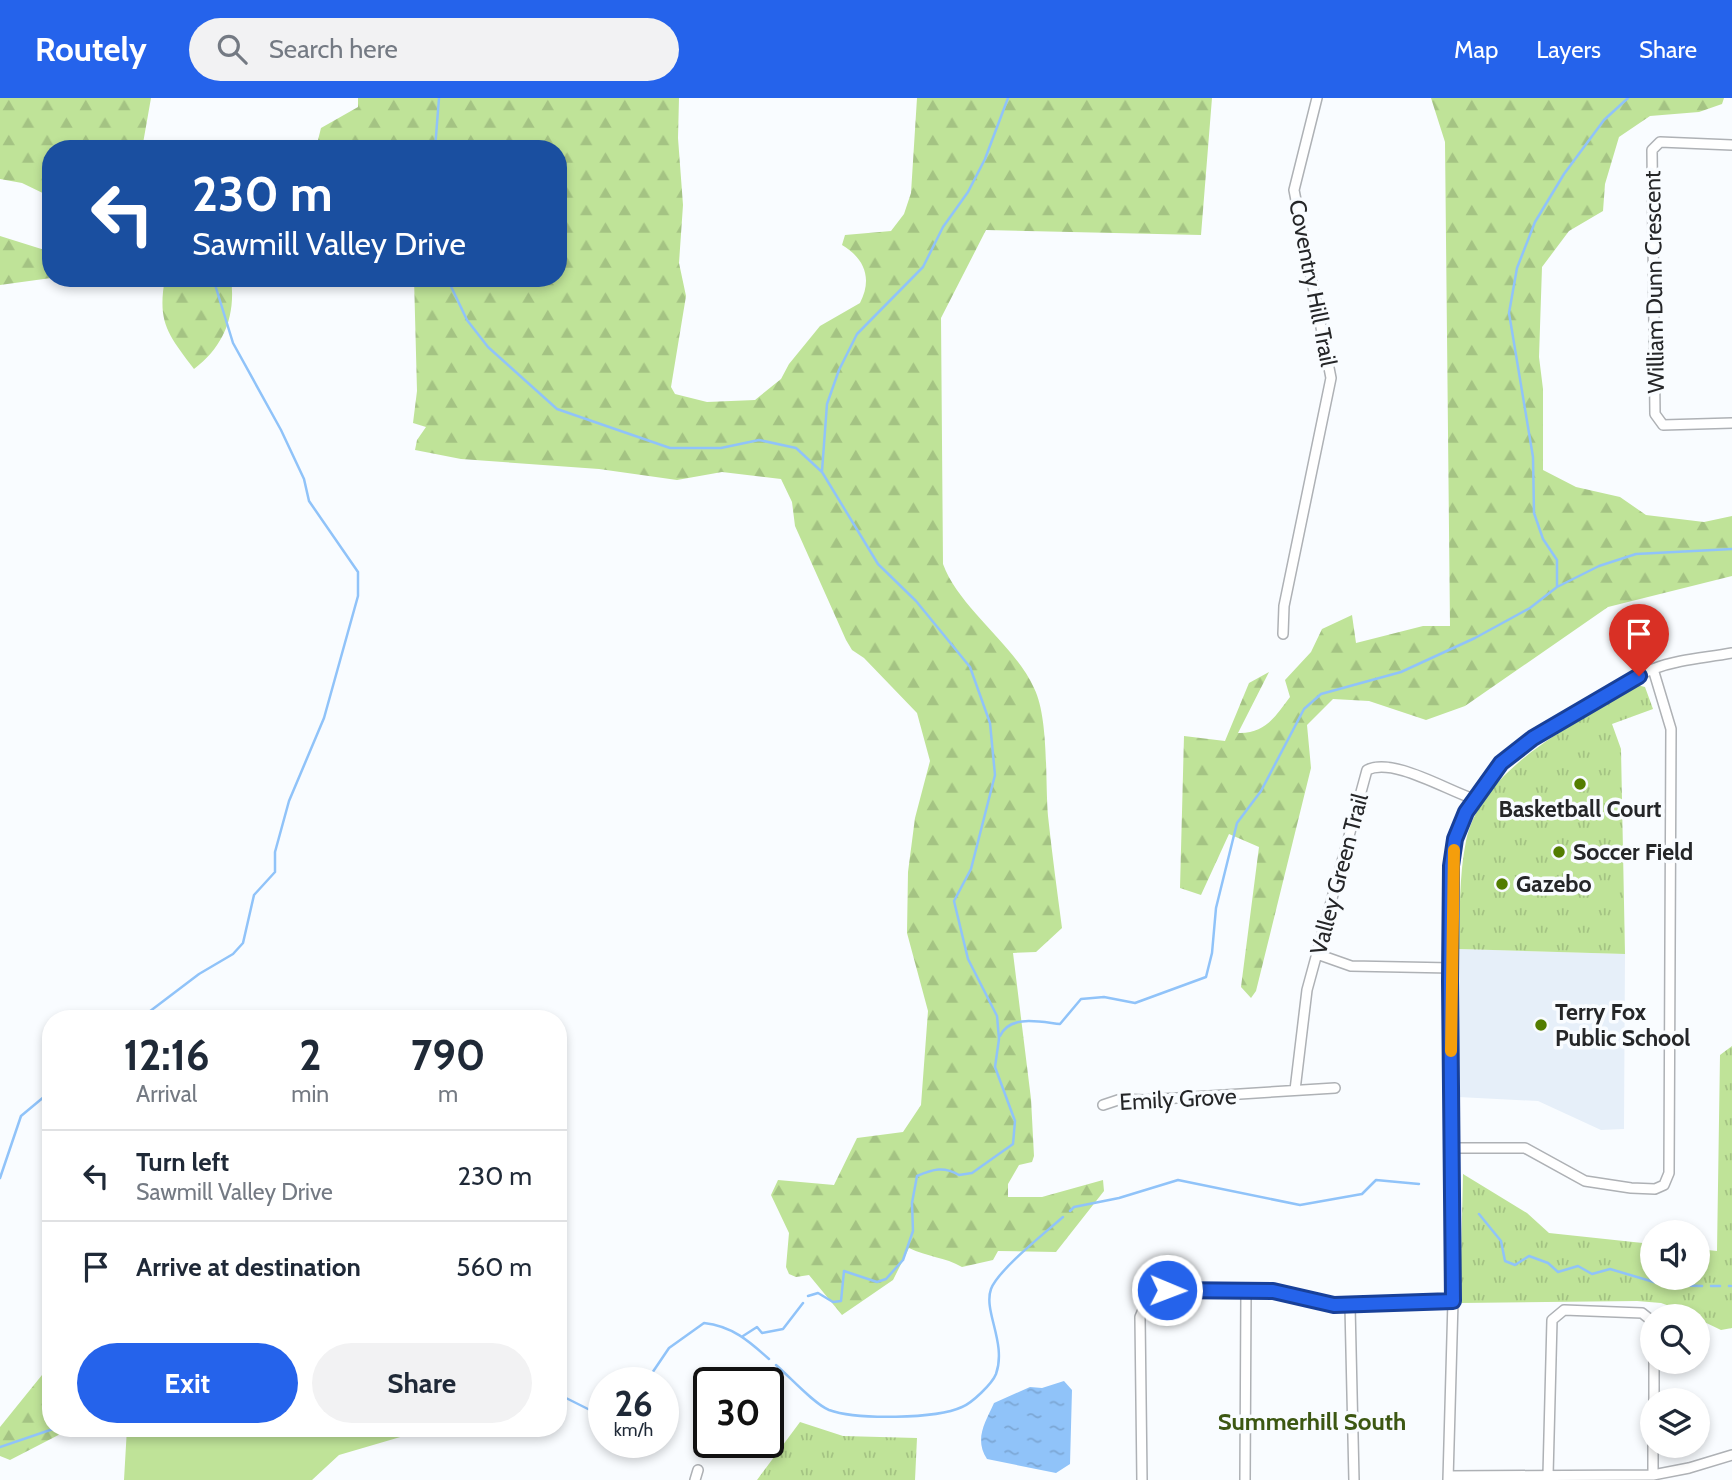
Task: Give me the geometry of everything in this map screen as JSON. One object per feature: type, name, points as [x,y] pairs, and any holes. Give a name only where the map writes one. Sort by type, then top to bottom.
[{"type":"street","name":"Coventry Hill Trail","points":[[1283,634],[1284,606],[1331,378],[1294,190],[1317,98]]},
{"type":"street","name":"William Dunn Crescent","points":[[1732,145],[1660,142],[1652,149],[1655,414],[1663,425],[1732,423]]},
{"type":"street","points":[[1732,653],[1685,660],[1653,669],[1625,682],[1533,738],[1501,763],[1474,799],[1455,839],[1451,866],[1453,1301],[1449,1478],[1653,1475],[1732,1455]]},
{"type":"street","points":[[1451,1148],[1525,1149],[1585,1181],[1630,1188],[1655,1189],[1664,1185],[1669,1173],[1671,729],[1653,669]]},
{"type":"street","name":"Valley Green Trail","points":[[1295,1090],[1307,990],[1367,770],[1377,765],[1392,767],[1474,799]]},
{"type":"street","points":[[1317,954],[1351,966],[1378,969],[1451,968]]},
{"type":"street","points":[[1295,1090],[1335,1088]]},
{"type":"street","name":"Emily Grove","points":[[1103,1105],[1121,1099],[1254,1095],[1295,1090]]},
{"type":"street","points":[[1142,1480],[1140,1317],[1145,1300],[1150,1294],[1167,1290],[1273,1291],[1350,1306],[1453,1301]]},
{"type":"street","points":[[1245,1480],[1246,1291]]},
{"type":"street","points":[[1350,1306],[1354,1480]]},
{"type":"street","points":[[1548,1475],[1552,1320],[1564,1310],[1640,1313]]},
{"type":"street","points":[[1653,1458],[1653,1475]]},
{"type":"street","points":[[695,1480],[698,1470]]},
{"type":"shaded area","name":"Terry Fox Public School","points":[[1459,949],[1625,954],[1624,1129],[1601,1130],[1538,1101],[1458,1097]]},
{"type":"green space","points":[[0,98],[151,98],[144,140],[42,140],[42,193],[22,183],[0,179]]},
{"type":"green space","points":[[358,98],[679,98],[678,138],[683,205],[679,263],[686,296],[671,387],[675,394],[707,402],[755,400],[781,379],[789,364],[820,326],[860,303],[866,285],[864,270],[856,256],[842,245],[845,235],[891,231],[904,214],[911,193],[917,98],[1212,98],[1201,235],[986,230],[941,318],[943,564],[961,596],[1014,656],[1039,701],[1044,732],[1048,816],[1062,928],[1036,952],[1013,953],[1031,1099],[1034,1156],[1032,1162],[1019,1165],[1008,1184],[1008,1197],[1042,1197],[1103,1180],[1104,1191],[1056,1252],[998,1251],[993,1260],[962,1267],[909,1248],[893,1280],[842,1315],[809,1275],[796,1277],[789,1274],[786,1267],[789,1233],[771,1195],[778,1180],[834,1185],[857,1138],[903,1132],[921,1105],[928,1011],[907,933],[908,872],[915,818],[930,761],[917,713],[864,658],[852,650],[846,640],[795,526],[792,502],[781,479],[722,472],[677,480],[599,469],[461,459],[415,450],[417,440],[426,427],[413,423],[417,391],[414,287],[567,287],[567,140],[318,140],[321,128],[358,107]]},
{"type":"green space","points":[[1431,98],[1724,98],[1722,104],[1699,112],[1650,116],[1619,137],[1605,184],[1603,211],[1569,231],[1542,267],[1539,357],[1543,389],[1543,470],[1576,487],[1620,497],[1646,515],[1704,522],[1732,516],[1732,576],[1608,607],[1465,706],[1426,720],[1369,701],[1333,699],[1307,725],[1311,768],[1256,991],[1251,998],[1241,987],[1259,847],[1229,834],[1201,895],[1180,888],[1184,736],[1225,741],[1249,683],[1269,672],[1238,733],[1255,731],[1268,723],[1290,697],[1285,680],[1311,652],[1322,629],[1352,615],[1356,643],[1423,626],[1450,626],[1445,142]]},
{"type":"green space","points":[[0,236],[42,249],[42,279],[0,285]]},
{"type":"green space","points":[[164,287],[232,287],[232,305],[226,329],[213,350],[194,369],[171,337],[162,306]]},
{"type":"green space","points":[[1637,685],[1645,687],[1653,709],[1612,724],[1621,749],[1625,954],[1459,949],[1461,881],[1466,841],[1476,814],[1491,790],[1535,749]]},
{"type":"green space","points":[[1732,1046],[1732,1328],[1721,1330],[1710,1325],[1710,1304],[1637,1301],[1460,1303],[1463,1174],[1527,1213],[1549,1233],[1640,1243],[1640,1290],[1710,1290],[1710,1250],[1717,1251],[1720,1055]]},
{"type":"green space","points":[[42,1375],[42,1437],[55,1437],[10,1460],[0,1456],[0,1427]]},
{"type":"green space","points":[[800,1422],[843,1436],[917,1438],[915,1480],[757,1480],[773,1458],[784,1458],[784,1444]]},
{"type":"green space","points":[[126,1437],[400,1437],[339,1455],[312,1480],[124,1480]]},
{"type":"water","points":[[1064,1381],[1072,1390],[1070,1464],[1056,1473],[987,1459],[981,1438],[994,1403],[1030,1387],[1042,1388]]},
{"type":"waterway","points":[[436,140],[439,98]]},
{"type":"waterway","points":[[822,471],[827,404],[839,370],[857,334],[923,267],[943,227],[968,192],[985,159],[1008,98]]},
{"type":"waterway","points":[[1557,587],[1557,560],[1543,539],[1534,513],[1533,457],[1509,313],[1517,268],[1535,222],[1564,174],[1604,120],[1628,98]]},
{"type":"waterway","points":[[152,1010],[199,974],[233,954],[243,943],[254,895],[275,872],[275,852],[289,801],[324,718],[358,596],[358,572],[309,501],[304,479],[281,430],[233,343],[216,287]]},
{"type":"waterway","points":[[451,287],[467,320],[488,347],[557,409],[670,448],[721,448],[759,440],[796,448],[822,472],[878,564],[916,601],[970,667],[990,723],[995,775],[971,869],[954,901],[968,959],[997,1016],[999,1039],[995,1067],[1015,1121],[1013,1144],[972,1173],[959,1175],[948,1170],[938,1170],[917,1176],[912,1203],[913,1231],[903,1260],[886,1279],[877,1282],[844,1271],[841,1301],[833,1302],[818,1293],[808,1296]]},
{"type":"waterway","points":[[1000,1036],[1005,1029],[1018,1022],[1060,1024],[1081,999],[1104,997],[1135,1003],[1206,977],[1212,953],[1216,908],[1237,823],[1261,791],[1304,709],[1321,694],[1401,672],[1475,638],[1530,608],[1557,587],[1599,566],[1636,554],[1732,549]]},
{"type":"waterway","points":[[0,1178],[21,1116],[42,1098]]},
{"type":"waterway","points":[[1070,1211],[1074,1207],[1119,1198],[1178,1180],[1300,1205],[1362,1194],[1376,1180],[1419,1184]]},
{"type":"waterway","points":[[1479,1214],[1501,1241],[1505,1261],[1515,1265],[1529,1256],[1548,1263],[1558,1272],[1578,1266],[1592,1274],[1610,1269],[1640,1278]]},
{"type":"waterway","points":[[776,1365],[816,1402],[841,1413],[876,1417],[916,1416],[962,1407],[981,1393],[996,1374],[999,1351],[989,1298],[995,1281],[1012,1262],[1063,1217]]},
{"type":"waterway","points":[[1711,1286],[1720,1286]]},
{"type":"waterway","points":[[743,1336],[757,1327],[762,1333],[783,1329],[803,1303]]},
{"type":"waterway","points":[[656,1367],[669,1348],[704,1323],[732,1331],[769,1359]]},
{"type":"waterway","points":[[567,1398],[588,1409]]},
{"type":"waterway","points":[[0,1447],[42,1433]]},
{"type":"slow traffic","points":[[1451,1051],[1451,866],[1454,850]]},
{"type":"place","name":"Basketball Court","points":[[1580,784]]},
{"type":"place","name":"Soccer Field","points":[[1559,852]]},
{"type":"place","name":"Gazebo","points":[[1502,884]]},
{"type":"place","name":"Terry Fox Public School","points":[[1541,1025]]},
{"type":"district","name":"Summerhill South","points":[[1312,1421]]},
{"type":"route","points":[[1167,1290],[1273,1291],[1350,1306],[1453,1301],[1450,981],[1451,866],[1455,839],[1466,812],[1501,763],[1533,738],[1639,676]]}]
